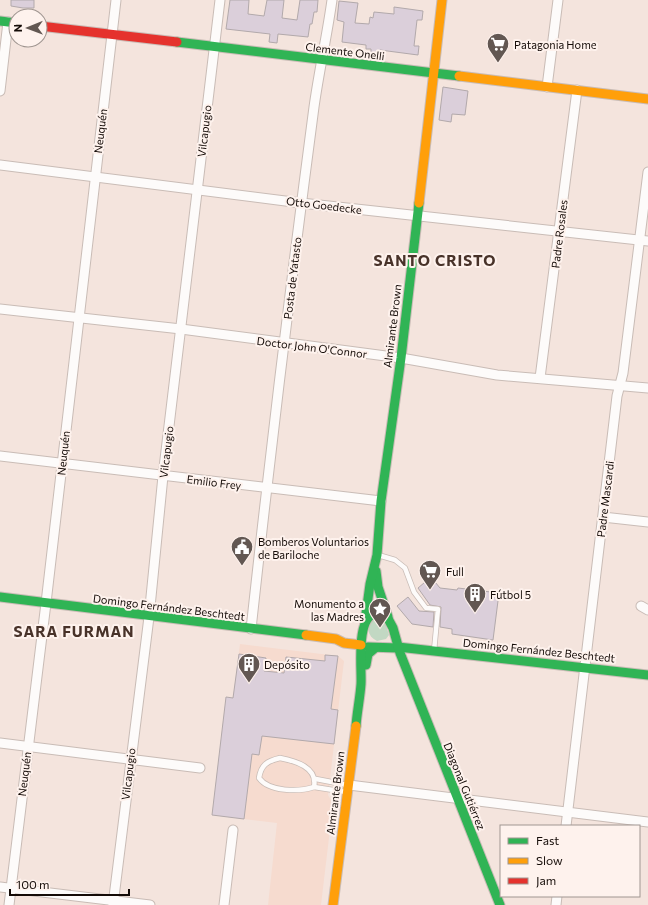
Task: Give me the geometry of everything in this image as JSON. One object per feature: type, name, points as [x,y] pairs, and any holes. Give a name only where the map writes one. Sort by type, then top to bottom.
[{"type":"main road","name":"Almirante Brown","points":[[333,905],[361,683],[360,671],[364,626],[370,584],[376,557],[381,501],[401,358],[432,73],[442,0]]},
{"type":"main road","name":"Clemente Onelli","points":[[48,27],[648,99]]},
{"type":"main road","name":"Almirante Brown","points":[[376,557],[378,587],[388,617],[395,632]]},
{"type":"main road","name":"Domingo Fernández Beschtedt","points":[[0,597],[336,639],[353,637],[364,626],[370,616],[377,613],[384,614],[388,617]]},
{"type":"main road","name":"Domingo Fernández Beschtedt","points":[[395,632],[406,643],[431,650]]},
{"type":"main road","points":[[395,632],[396,648]]},
{"type":"main road","name":"Domingo Fernández Beschtedt","points":[[336,639],[344,643],[375,648],[396,648],[420,651],[431,650],[648,675]]},
{"type":"main road","name":"Almirante Brown","points":[[361,683],[366,672],[368,654],[375,648]]},
{"type":"main road","name":"Diagonal Gutiérrez","points":[[396,648],[409,676],[500,905]]},
{"type":"street","name":"Neuquén","points":[[9,905],[46,603],[116,0]]},
{"type":"street","name":"Vilcapugio","points":[[113,903],[149,616],[163,476],[220,0]]},
{"type":"street","name":"Posta de Yatasto","points":[[251,629],[266,488],[301,203],[316,92],[323,60],[332,0]]},
{"type":"street","points":[[547,87],[558,0]]},
{"type":"street","points":[[0,91],[8,22]]},
{"type":"street","name":"Padre Rosales","points":[[540,378],[576,90]]},
{"type":"street","name":"Otto Goedecke","points":[[0,165],[301,203],[644,240]]},
{"type":"street","name":"Padre Mascardi","points":[[566,825],[617,396],[644,240],[648,172]]},
{"type":"street","name":"Doctor John O'Connor","points":[[0,309],[181,329],[401,358],[497,375],[648,388]]},
{"type":"street","name":"Emilio Frey","points":[[0,456],[381,501]]},
{"type":"street","points":[[603,517],[648,522]]},
{"type":"street","points":[[0,743],[200,768]]},
{"type":"street","points":[[348,789],[457,797],[648,822]]},
{"type":"street","points":[[224,905],[233,830]]},
{"type":"street","points":[[0,887],[113,903],[150,905]]},
{"type":"lane","points":[[376,557],[395,560],[401,564],[405,568],[414,592],[426,608],[438,610],[431,650]]},
{"type":"lane","points":[[280,758],[295,761],[312,772],[316,779],[348,789],[314,787],[307,789],[275,788],[263,784],[259,778],[260,769],[267,762],[280,758]]},
{"type":"lane","points":[[314,787],[316,779]]},
{"type":"shaded area","points":[[240,644],[338,656],[344,661],[328,795],[333,804],[321,905],[268,905],[277,823],[212,815],[226,697],[233,698]]},
{"type":"green space","points":[[374,619],[384,619],[389,635],[386,639],[377,641],[369,634],[370,625]]},
{"type":"building","points":[[11,0],[34,0],[34,8],[11,6]]},
{"type":"building","points":[[230,0],[249,0],[248,14],[264,16],[267,0],[284,0],[282,18],[297,20],[300,0],[318,0],[317,12],[314,12],[308,37],[278,34],[277,43],[269,42],[270,34],[226,29]]},
{"type":"building","points":[[339,1],[358,3],[355,23],[369,24],[370,17],[373,18],[374,12],[394,14],[394,7],[423,11],[422,20],[417,20],[414,46],[419,46],[418,55],[380,50],[379,54],[371,53],[371,49],[366,49],[366,45],[342,42],[344,22],[337,20]]},
{"type":"building","points":[[443,87],[468,91],[465,115],[452,114],[451,122],[439,120]]},
{"type":"building","name":"Fútbol 5","points":[[431,577],[440,588],[457,590],[458,588],[499,593],[493,640],[452,634],[452,629],[440,627],[441,607],[430,605],[418,588]]},
{"type":"building","points":[[408,597],[419,611],[434,612],[433,627],[412,624],[397,606]]},
{"type":"building","points":[[239,654],[266,658],[264,671],[284,673],[286,657],[325,661],[325,655],[338,656],[331,709],[338,710],[334,744],[262,736],[259,755],[252,754],[244,819],[212,815],[226,697],[233,698]]},
{"type":"traffic: fast","points":[[0,21],[8,22]]},
{"type":"traffic: fast","points":[[177,42],[459,76]]},
{"type":"traffic: fast","points":[[365,621],[370,584],[377,555],[381,501],[401,358],[419,203]]},
{"type":"traffic: fast","points":[[376,571],[378,587],[388,617]]},
{"type":"traffic: fast","points":[[0,597],[306,635]]},
{"type":"traffic: fast","points":[[356,726],[361,684],[361,644],[365,623],[370,616],[377,613],[383,614],[386,615],[393,628],[400,653],[500,905]]},
{"type":"traffic: fast","points":[[368,647],[398,648]]},
{"type":"traffic: fast","points":[[398,647],[648,675]]},
{"type":"traffic: fast","points":[[366,665],[368,654],[375,648]]},
{"type":"traffic: slow","points":[[419,203],[442,0]]},
{"type":"traffic: slow","points":[[459,76],[648,99]]},
{"type":"traffic: slow","points":[[306,635],[336,639],[344,643],[361,645]]},
{"type":"traffic: slow","points":[[333,905],[356,726]]},
{"type":"traffic: jam","points":[[48,27],[177,42]]},
{"type":"place","name":"Patagonia Home","points":[[498,64]]},
{"type":"place","name":"Bomberos Voluntarios de Bariloche","points":[[242,566]]},
{"type":"place","name":"Full","points":[[430,590]]},
{"type":"place","name":"Fútbol 5","points":[[475,614]]},
{"type":"place","name":"Monumento a las Madres","points":[[380,628]]},
{"type":"place","name":"Depósito","points":[[249,684]]},
{"type":"district","name":"SANTO CRISTO","points":[[435,260]]},
{"type":"district","name":"SARA FURMAN","points":[[74,631]]}]
